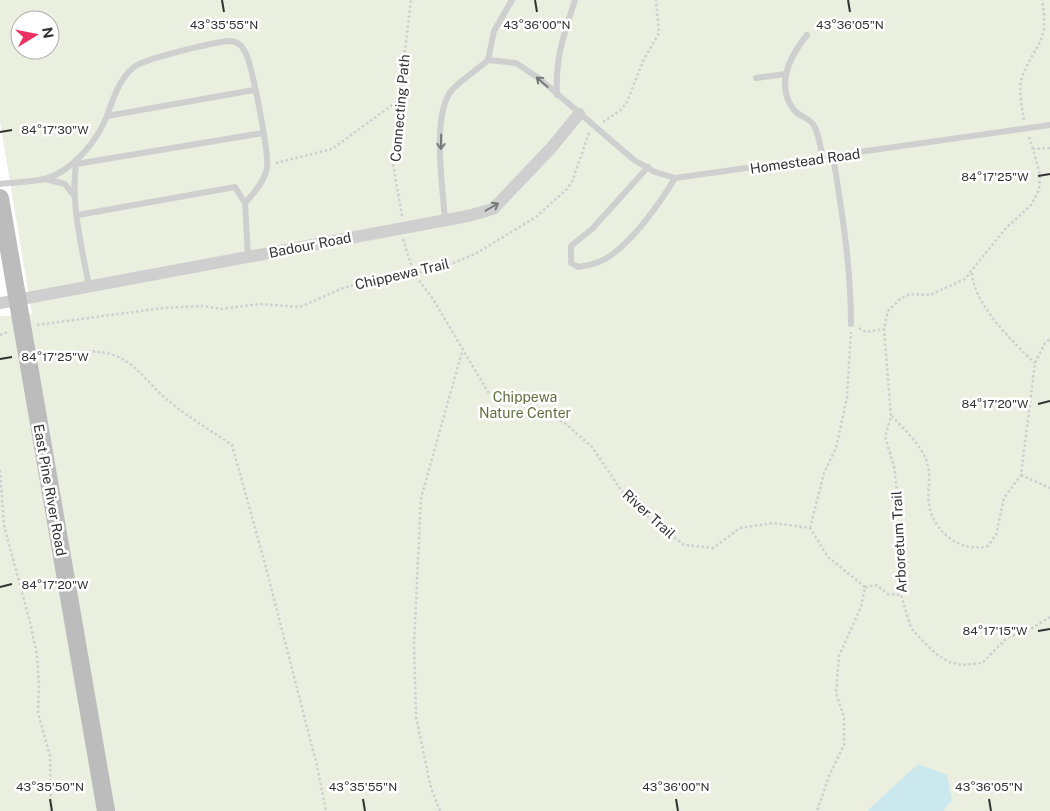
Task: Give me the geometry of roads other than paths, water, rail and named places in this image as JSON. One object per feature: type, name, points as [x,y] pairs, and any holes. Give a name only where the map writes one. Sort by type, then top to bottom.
[{"type":"street","name":"Badour Road","points":[[8,302],[468,216],[493,209],[552,147],[580,114]]},
{"type":"street","name":"East Pine River Road","points":[[0,198],[8,302],[27,360],[106,811]]},
{"type":"lane","points":[[445,220],[440,166],[442,114],[452,90],[488,60],[494,31],[512,0]]},
{"type":"lane","points":[[557,95],[556,68],[560,47],[575,0]]},
{"type":"lane","points":[[807,35],[794,52],[785,74],[786,93],[794,111],[812,123],[818,136],[822,158]]},
{"type":"lane","points":[[0,184],[44,179],[57,174],[77,161],[99,135],[125,76],[135,66],[148,60],[228,41],[236,42],[245,50],[263,133],[267,164],[258,188],[245,203]]},
{"type":"lane","name":"Homestead Road","points":[[488,60],[516,63],[540,79],[634,160],[675,178],[1050,125]]},
{"type":"lane","points":[[756,78],[785,74]]},
{"type":"lane","points":[[107,116],[254,90]]},
{"type":"lane","points":[[77,161],[263,133]]},
{"type":"lane","points":[[833,156],[844,222],[851,287],[851,324]]},
{"type":"lane","points":[[77,161],[74,174],[75,197],[89,287]]},
{"type":"lane","points":[[648,167],[592,229],[572,246],[571,263],[578,268],[602,261],[632,236],[660,202],[675,178]]},
{"type":"lane","points":[[44,179],[65,184],[75,197]]},
{"type":"lane","points":[[78,215],[235,187],[245,203],[248,257]]},
{"type":"water","points":[[918,764],[947,775],[952,800],[943,811],[867,811]]},
{"type":"park label","name":"Chippewa Nature Center","points":[[525,406]]}]
